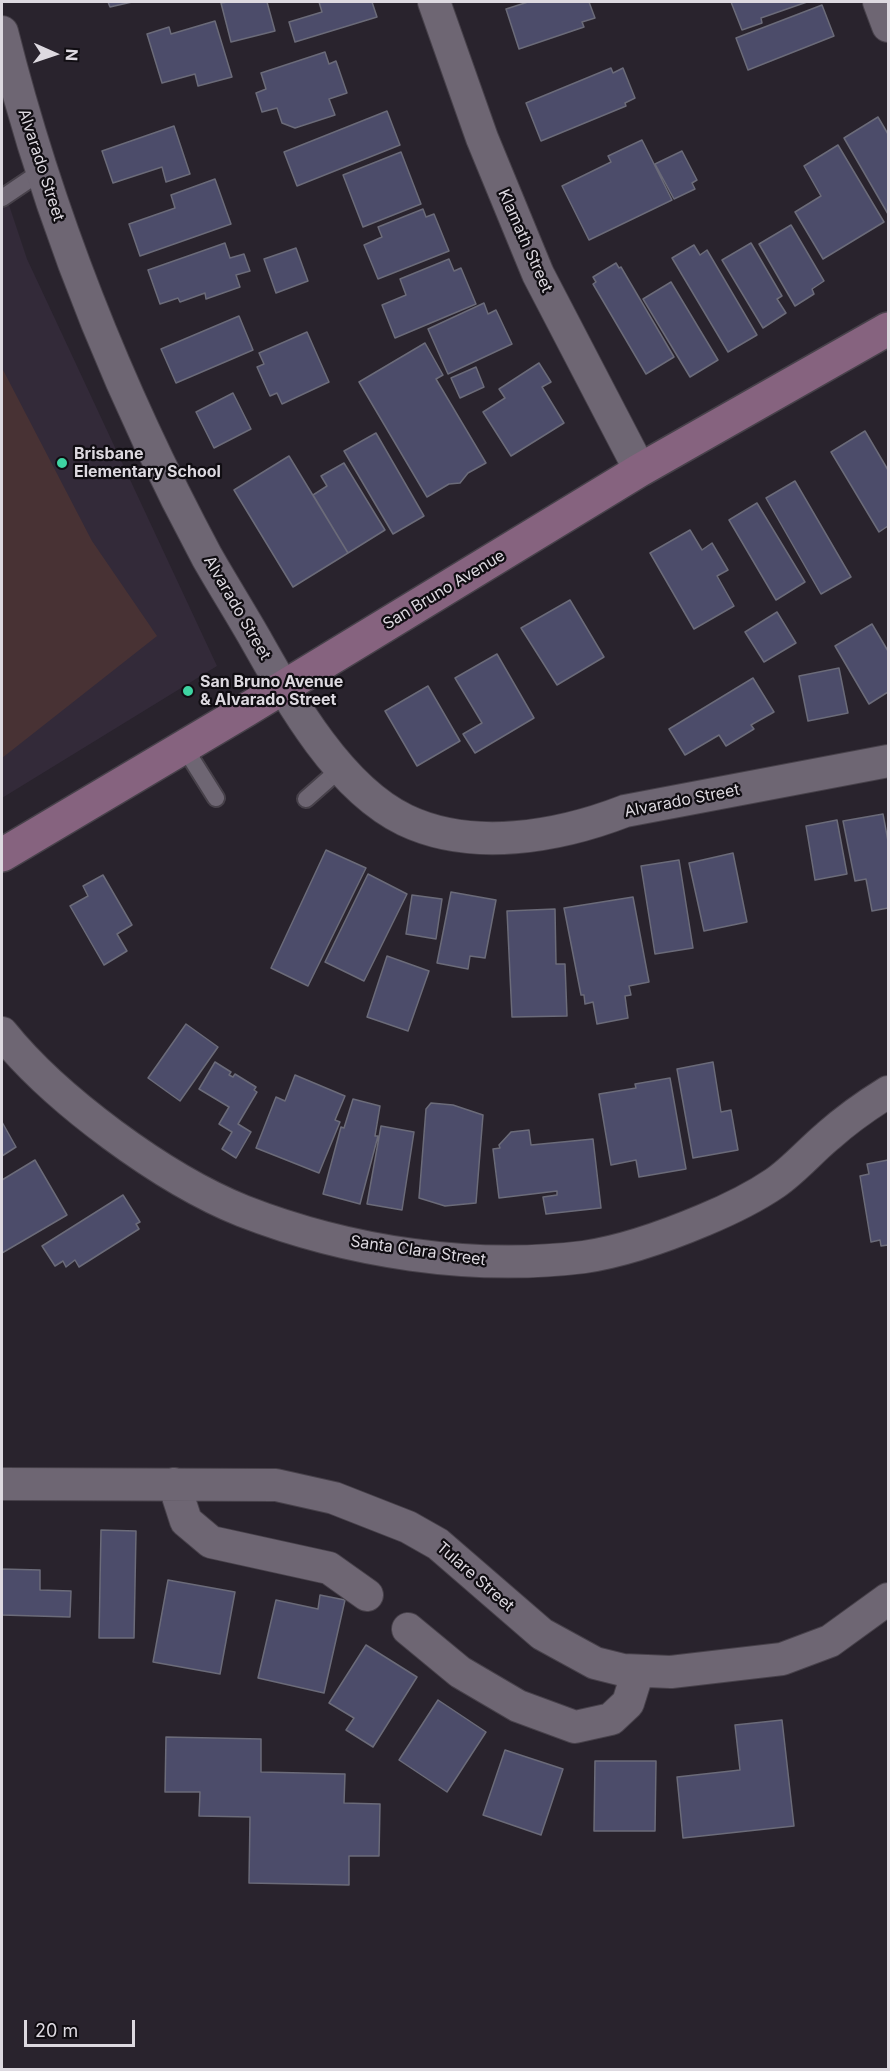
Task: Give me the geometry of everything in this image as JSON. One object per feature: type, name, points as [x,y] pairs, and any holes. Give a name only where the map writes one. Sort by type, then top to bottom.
[{"type":"street","name":"Klamath Street","points":[[434,2],[482,138],[538,274],[640,470]]},
{"type":"street","points":[[879,2],[888,26]]},
{"type":"street","name":"Alvarado Street","points":[[2,32],[42,171],[76,273],[153,449],[208,558],[284,687],[340,769],[377,803],[405,820],[437,832],[468,837],[509,838],[561,830],[602,820],[625,811],[888,761]]},
{"type":"street","name":"San Bruno Avenue","points":[[2,855],[284,687],[640,470],[888,329]]},
{"type":"street","name":"Santa Clara Street","points":[[2,1033],[19,1054],[91,1119],[186,1182],[241,1210],[298,1230],[349,1242],[471,1261],[527,1262],[585,1257],[649,1241],[704,1220],[749,1199],[777,1182],[831,1133],[888,1092]]},
{"type":"street","name":"Tulare Street","points":[[2,1484],[276,1485],[334,1498],[408,1527],[462,1562],[542,1634],[595,1663],[638,1671],[671,1672],[782,1659],[830,1641],[888,1599]]},
{"type":"street","points":[[174,1484],[186,1521],[211,1542],[328,1568],[367,1595]]},
{"type":"street","points":[[408,1629],[460,1672],[518,1706],[575,1727],[611,1719],[628,1703],[638,1671]]},
{"type":"lane","points":[[2,198],[42,171]]},
{"type":"lane","points":[[184,747],[216,798]]},
{"type":"lane","points":[[306,799],[340,769]]},
{"type":"shaded area","name":"Brisbane Elementary School","points":[[2,184],[27,259],[217,666],[2,798]]},
{"type":"shaded area","points":[[2,368],[92,541],[157,636],[2,758]]},
{"type":"building","points":[[108,2],[132,2],[110,7]]},
{"type":"building","points":[[267,2],[275,31],[231,42],[221,3]]},
{"type":"building","points":[[319,2],[372,2],[377,17],[295,42],[289,22],[322,12]]},
{"type":"building","points":[[528,2],[589,2],[595,18],[582,22],[584,27],[519,49],[506,9]]},
{"type":"building","points":[[731,2],[807,2],[761,18],[762,23],[742,30]]},
{"type":"building","points":[[822,5],[834,36],[748,70],[736,38]]},
{"type":"building","points":[[215,21],[232,77],[198,86],[195,74],[162,83],[147,34],[169,27],[171,34]]},
{"type":"building","points":[[325,52],[329,64],[336,61],[347,93],[329,99],[335,115],[295,128],[282,123],[277,108],[262,112],[256,93],[266,89],[261,73]]},
{"type":"building","points":[[611,68],[613,73],[623,68],[635,98],[625,103],[626,106],[541,141],[526,103]]},
{"type":"building","points":[[387,111],[400,145],[297,186],[284,152]]},
{"type":"building","points":[[878,117],[888,134],[888,214],[844,138]]},
{"type":"building","points":[[174,126],[190,174],[166,182],[162,167],[113,183],[102,151]]},
{"type":"building","points":[[642,140],[672,200],[589,240],[562,186],[611,162],[608,156]]},
{"type":"building","points":[[838,145],[884,222],[823,259],[795,212],[821,196],[804,166]]},
{"type":"building","points":[[682,151],[697,180],[692,183],[695,189],[674,199],[655,164]]},
{"type":"building","points":[[401,152],[421,204],[363,227],[343,175]]},
{"type":"building","points":[[215,179],[231,224],[140,256],[129,224],[175,208],[171,195]]},
{"type":"building","points":[[423,209],[426,217],[434,214],[449,251],[378,279],[364,245],[382,237],[378,227]]},
{"type":"building","points":[[791,225],[824,281],[812,289],[814,294],[795,306],[759,244]]},
{"type":"building","points":[[225,243],[230,258],[244,254],[250,271],[236,275],[240,287],[206,299],[205,293],[180,302],[178,298],[160,304],[148,270]]},
{"type":"building","points":[[751,243],[782,296],[777,299],[786,313],[763,328],[722,260]]},
{"type":"building","points":[[694,245],[700,255],[707,250],[757,335],[728,352],[672,258]]},
{"type":"building","points":[[296,248],[308,281],[276,293],[264,259]]},
{"type":"building","points":[[449,259],[454,271],[461,268],[476,304],[395,338],[382,305],[406,295],[400,279]]},
{"type":"building","points":[[616,263],[619,268],[621,267],[674,357],[646,374],[593,284],[596,282],[593,277]]},
{"type":"building","points":[[671,282],[718,360],[690,377],[643,299]]},
{"type":"building","points":[[484,303],[488,314],[496,310],[512,344],[448,374],[428,329]]},
{"type":"building","points":[[239,316],[253,350],[176,383],[161,349]]},
{"type":"building","points":[[307,332],[329,382],[282,404],[277,393],[270,396],[257,367],[264,364],[259,353]]},
{"type":"building","points":[[425,343],[443,375],[436,379],[486,463],[468,473],[460,483],[449,484],[427,497],[359,382]]},
{"type":"building","points":[[539,363],[551,382],[542,387],[564,423],[511,456],[483,412],[505,398],[499,389]]},
{"type":"building","points":[[476,367],[484,387],[460,398],[451,378]]},
{"type":"building","points":[[233,393],[251,429],[214,448],[196,412]]},
{"type":"building","points":[[865,431],[888,470],[888,526],[879,532],[831,452]]},
{"type":"building","points":[[376,433],[424,516],[393,534],[344,451]]},
{"type":"building","points":[[289,456],[348,553],[293,587],[234,490]]},
{"type":"building","points":[[344,463],[385,530],[348,553],[313,495],[327,486],[321,476]]},
{"type":"building","points":[[795,481],[851,577],[821,594],[766,498]]},
{"type":"building","points":[[757,503],[805,582],[776,600],[729,520]]},
{"type":"building","points":[[690,530],[702,550],[712,543],[728,570],[717,576],[734,606],[694,629],[650,553]]},
{"type":"building","points":[[570,600],[604,657],[557,685],[521,628]]},
{"type":"building","points":[[777,612],[796,643],[764,662],[745,632]]},
{"type":"building","points":[[872,624],[888,651],[888,692],[869,704],[835,646]]},
{"type":"building","points":[[497,654],[534,718],[475,753],[463,734],[482,723],[455,678]]},
{"type":"building","points":[[839,668],[848,713],[808,721],[799,676]]},
{"type":"building","points":[[753,678],[774,712],[751,725],[754,729],[726,746],[719,735],[685,755],[669,729]]},
{"type":"building","points":[[428,686],[460,741],[417,766],[385,711]]},
{"type":"building","points":[[883,814],[888,841],[888,908],[872,911],[866,879],[855,881],[843,821]]},
{"type":"building","points":[[837,820],[847,874],[815,880],[806,826]]},
{"type":"building","points":[[326,850],[366,868],[308,986],[271,968]]},
{"type":"building","points":[[733,853],[747,922],[704,931],[689,863]]},
{"type":"building","points":[[679,860],[693,948],[655,954],[641,866]]},
{"type":"building","points":[[368,874],[407,894],[364,981],[325,962]]},
{"type":"building","points":[[103,875],[132,925],[117,934],[127,951],[104,965],[70,906],[88,896],[83,886]]},
{"type":"building","points":[[451,892],[496,900],[485,958],[470,956],[468,969],[437,963]]},
{"type":"building","points":[[412,895],[442,899],[436,939],[406,934]]},
{"type":"building","points":[[633,897],[649,982],[629,986],[631,995],[625,996],[628,1018],[597,1024],[593,1002],[585,1004],[584,995],[581,995],[564,908]]},
{"type":"building","points":[[555,909],[556,964],[565,964],[567,1016],[512,1017],[507,911]]},
{"type":"building","points":[[387,956],[429,971],[408,1031],[367,1017]]},
{"type":"building","points":[[186,1024],[218,1047],[180,1101],[148,1078]]},
{"type":"building","points":[[215,1062],[231,1072],[229,1075],[233,1077],[235,1074],[256,1087],[254,1090],[257,1092],[238,1124],[251,1132],[236,1158],[222,1149],[232,1132],[219,1124],[229,1107],[199,1089]]},
{"type":"building","points":[[713,1062],[721,1112],[731,1110],[738,1150],[693,1158],[677,1069]]},
{"type":"building","points":[[295,1075],[345,1096],[335,1120],[340,1122],[319,1173],[256,1148],[276,1097],[285,1101]]},
{"type":"building","points":[[670,1078],[686,1169],[639,1177],[636,1160],[611,1165],[599,1094],[636,1088],[635,1084]]},
{"type":"building","points":[[353,1099],[380,1106],[375,1136],[378,1136],[360,1204],[323,1194],[341,1127],[344,1128]]},
{"type":"building","points":[[431,1103],[453,1105],[483,1115],[476,1203],[445,1206],[419,1198],[426,1109]]},
{"type":"building","points":[[2,1122],[16,1147],[2,1156]]},
{"type":"building","points":[[381,1126],[414,1132],[402,1210],[367,1204]]},
{"type":"building","points":[[529,1130],[531,1145],[593,1139],[601,1208],[546,1214],[543,1197],[557,1195],[557,1191],[499,1198],[493,1149],[500,1148],[499,1145],[511,1132]]},
{"type":"building","points":[[35,1160],[67,1215],[2,1253],[2,1180]]},
{"type":"building","points":[[888,1160],[888,1245],[881,1246],[880,1240],[871,1242],[860,1176],[869,1174],[867,1164]]},
{"type":"building","points":[[123,1195],[140,1222],[136,1224],[139,1229],[79,1267],[75,1260],[66,1267],[63,1261],[55,1266],[42,1246]]},
{"type":"building","points":[[101,1530],[136,1531],[134,1638],[99,1638]]},
{"type":"building","points":[[2,1569],[40,1570],[40,1590],[71,1591],[70,1617],[2,1615]]},
{"type":"building","points":[[168,1580],[235,1592],[220,1674],[153,1662]]},
{"type":"building","points":[[320,1595],[345,1600],[324,1693],[258,1678],[276,1600],[318,1609]]},
{"type":"building","points":[[366,1645],[417,1677],[373,1747],[346,1730],[354,1718],[329,1703]]},
{"type":"building","points":[[438,1700],[486,1732],[447,1792],[399,1760]]},
{"type":"building","points":[[782,1720],[794,1826],[683,1838],[677,1777],[740,1770],[735,1725]]},
{"type":"building","points":[[166,1737],[261,1739],[261,1772],[345,1774],[344,1803],[380,1804],[379,1856],[349,1856],[349,1885],[249,1883],[250,1817],[199,1816],[200,1792],[165,1792]]},
{"type":"building","points":[[505,1750],[563,1769],[541,1835],[483,1815]]},
{"type":"building","points":[[595,1761],[656,1761],[655,1831],[594,1831]]},
{"type":"place","name":"Brisbane Elementary School","points":[[62,463]]},
{"type":"place","name":"San Bruno Avenue & Alvarado Street","points":[[188,691]]}]
